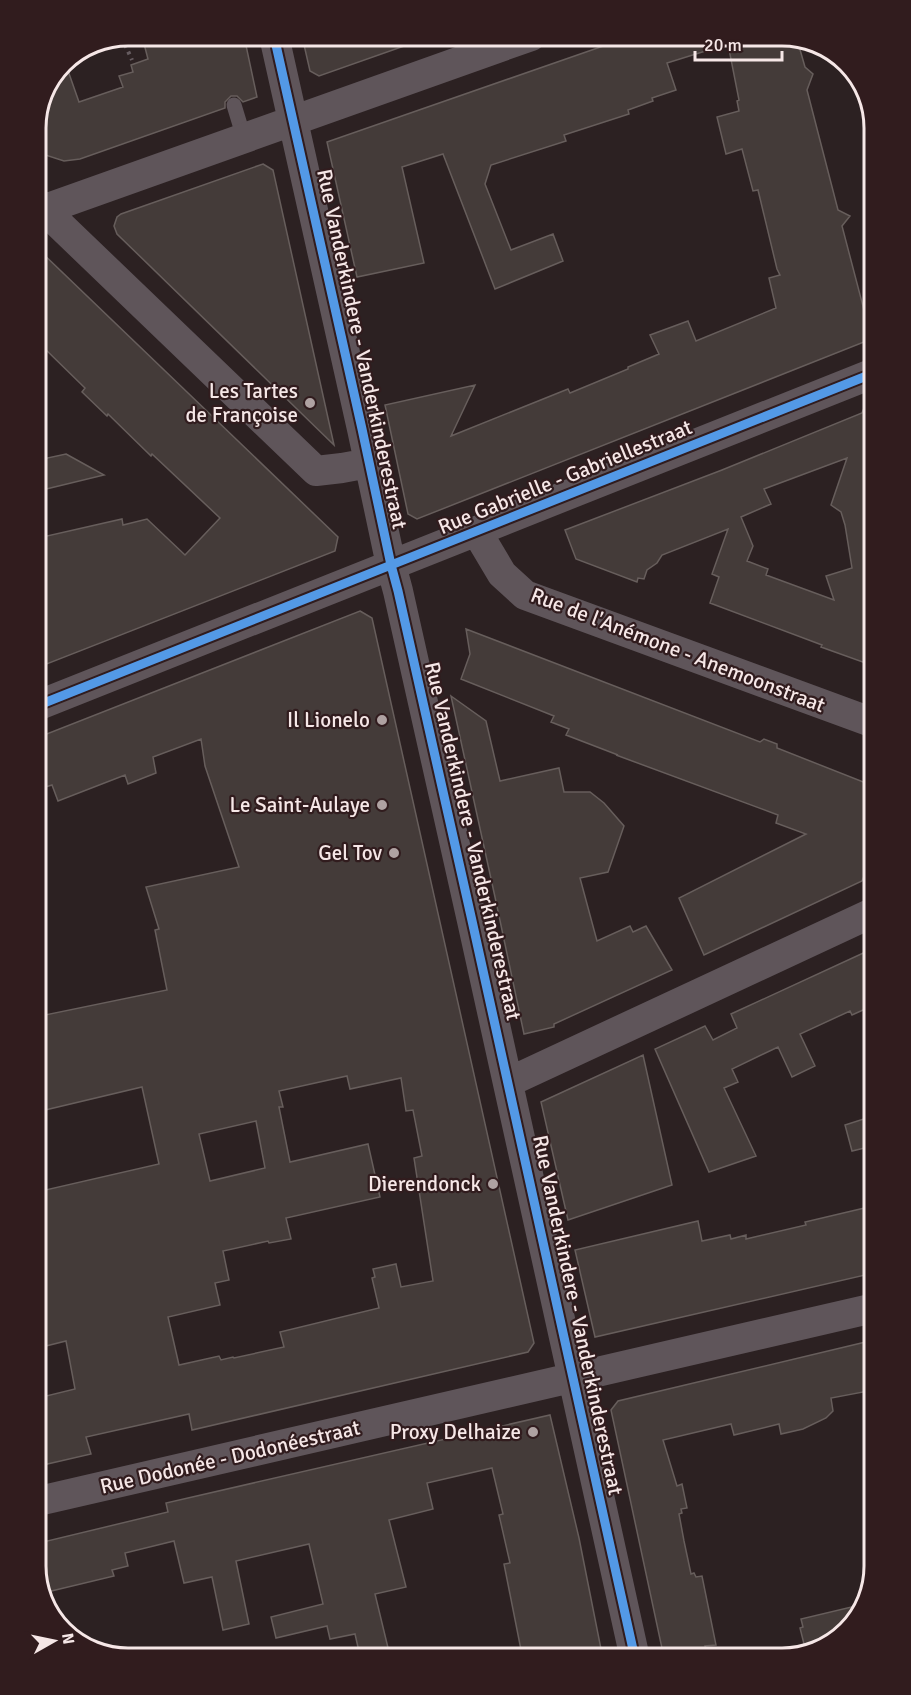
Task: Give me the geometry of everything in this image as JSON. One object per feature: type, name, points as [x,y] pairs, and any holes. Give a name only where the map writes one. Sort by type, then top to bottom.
[{"type":"street","name":"Rue Vanderkindere - Vanderkinderestraat","points":[[276,46],[509,1082],[633,1648]]},
{"type":"street","points":[[47,205],[501,47]]},
{"type":"street","points":[[47,216],[315,471],[369,463]]},
{"type":"street","name":"Rue Gabrielle - Gabriellestraat","points":[[47,702],[864,377]]},
{"type":"street","name":"Rue de l'Anémone - Anemoonstraat","points":[[477,532],[502,574],[525,595],[864,719]]},
{"type":"street","points":[[509,1082],[864,917]]},
{"type":"street","name":"Rue Dodonée - Dodonéestraat","points":[[46,1499],[864,1310]]},
{"type":"lane","points":[[234,105],[244,138]]},
{"type":"path","points":[[126,46],[132,60]]},
{"type":"building","points":[[145,46],[246,46],[257,97],[243,102],[237,96],[231,96],[225,102],[225,108],[80,159],[64,161],[47,156],[49,107],[55,92],[69,73],[79,102],[123,87],[119,76],[133,72],[131,65],[148,59]]},
{"type":"building","points":[[304,46],[403,46],[319,76],[310,71]]},
{"type":"building","points":[[601,47],[719,47],[667,63],[676,90],[652,98],[653,101],[628,110],[629,114],[564,135],[566,141],[491,165],[485,184],[511,250],[553,234],[563,261],[495,289],[443,154],[402,167],[424,263],[357,277],[327,142]]},
{"type":"building","points":[[729,47],[800,48],[805,67],[813,74],[807,90],[838,210],[850,216],[842,226],[864,310],[864,342],[417,519],[408,514],[385,405],[475,385],[451,436],[568,389],[570,393],[659,354],[650,335],[688,321],[696,341],[776,308],[769,278],[780,275],[758,190],[753,191],[742,149],[726,154],[717,117],[739,111],[737,101],[739,100]]},
{"type":"building","points":[[263,164],[273,170],[334,445],[117,234],[114,226],[117,217],[121,214]]},
{"type":"building","points":[[47,258],[338,537],[335,551],[47,664],[47,536],[122,519],[123,525],[147,519],[185,555],[220,518],[82,392],[85,388],[47,351]]},
{"type":"building","points":[[864,408],[864,662],[710,603],[719,577],[712,574],[728,529],[662,555],[657,563],[647,570],[644,579],[638,578],[637,582],[576,559],[565,530],[862,413]],"holes":[[[847,458],[831,505],[841,512],[852,568],[826,576],[834,600],[766,575],[768,569],[747,561],[753,546],[741,517],[771,504],[764,489]]]},
{"type":"building","points":[[66,454],[104,475],[47,489],[47,458]]},
{"type":"building","points":[[360,611],[372,618],[534,1343],[528,1352],[192,1430],[189,1414],[86,1437],[91,1454],[46,1464],[46,1396],[75,1389],[66,1341],[46,1346],[46,1190],[159,1164],[142,1087],[46,1110],[46,1015],[167,990],[155,930],[159,929],[146,887],[239,867],[205,766],[201,739],[153,757],[156,773],[128,784],[125,775],[58,801],[52,785],[47,787],[47,734]],"holes":[[[347,1076],[350,1089],[401,1078],[406,1111],[413,1110],[422,1156],[414,1158],[433,1281],[401,1287],[396,1264],[373,1269],[375,1277],[372,1278],[379,1308],[280,1332],[284,1347],[234,1358],[221,1360],[219,1356],[179,1365],[168,1317],[220,1305],[215,1283],[229,1280],[223,1251],[268,1241],[269,1243],[291,1239],[286,1218],[380,1197],[368,1144],[290,1162],[279,1107],[283,1107],[279,1091]],[[256,1121],[265,1168],[210,1181],[199,1134]]]},
{"type":"building","points":[[466,629],[760,742],[764,739],[777,744],[777,748],[864,782],[864,876],[862,881],[704,955],[679,898],[806,834],[776,823],[778,815],[566,735],[569,729],[551,722],[554,716],[461,679],[470,654]]},
{"type":"building","points":[[451,696],[486,721],[500,781],[559,768],[564,792],[590,792],[604,803],[624,826],[608,872],[580,878],[597,941],[630,926],[633,932],[646,926],[672,970],[554,1024],[554,1027],[524,1034]]},
{"type":"building","points":[[864,953],[864,1010],[852,1015],[850,1011],[800,1034],[815,1066],[792,1077],[778,1047],[732,1069],[738,1082],[724,1088],[756,1156],[709,1172],[655,1049],[705,1026],[713,1040],[737,1028],[731,1014]]},
{"type":"building","points":[[643,1055],[672,1185],[568,1220],[541,1102]]},
{"type":"building","points":[[864,1119],[864,1148],[852,1151],[845,1125]]},
{"type":"building","points":[[864,1208],[864,1275],[595,1337],[575,1250],[698,1221],[702,1241],[730,1235],[731,1239],[746,1235],[746,1239],[806,1225],[805,1222]]},
{"type":"building","points":[[864,1342],[864,1392],[831,1398],[833,1411],[826,1418],[803,1429],[781,1434],[779,1424],[734,1435],[731,1424],[663,1440],[677,1486],[682,1484],[687,1508],[681,1509],[682,1513],[679,1514],[684,1541],[691,1574],[694,1573],[696,1577],[702,1576],[716,1645],[705,1646],[706,1648],[662,1648],[611,1410],[618,1401]]},
{"type":"building","points":[[550,1415],[579,1538],[601,1648],[521,1648],[504,1564],[510,1563],[499,1515],[503,1514],[492,1468],[427,1483],[433,1509],[389,1520],[406,1587],[375,1594],[388,1648],[358,1648],[355,1634],[330,1639],[327,1626],[276,1638],[271,1617],[323,1604],[309,1544],[236,1561],[249,1624],[223,1630],[212,1577],[184,1583],[174,1541],[125,1553],[128,1566],[112,1570],[114,1576],[51,1591],[46,1567],[46,1541],[168,1512],[166,1503]]},
{"type":"building","points":[[854,1606],[841,1625],[824,1638],[804,1645],[800,1628],[803,1627],[801,1619]]},
{"type":"cycle path","points":[[276,46],[633,1648]]},
{"type":"cycle path","points":[[47,702],[864,377]]},
{"type":"place","name":"Les Tartes de Françoise","points":[[310,403]]},
{"type":"place","name":"Il Lionelo","points":[[382,720]]},
{"type":"place","name":"Le Saint-Aulaye","points":[[382,805]]},
{"type":"place","name":"Gel Tov","points":[[394,853]]},
{"type":"place","name":"Dierendonck","points":[[493,1184]]},
{"type":"place","name":"Proxy Delhaize","points":[[533,1432]]}]
